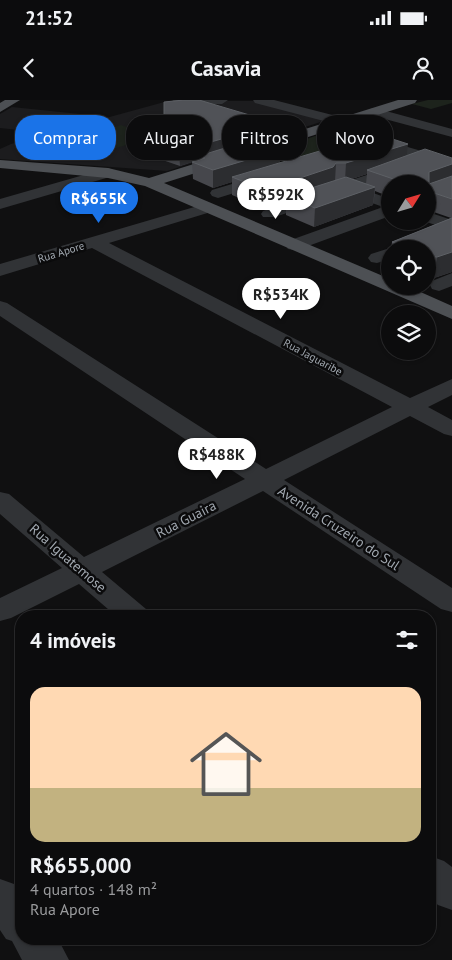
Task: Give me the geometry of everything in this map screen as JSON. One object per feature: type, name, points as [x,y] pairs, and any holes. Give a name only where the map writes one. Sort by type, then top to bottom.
[{"type":"main road","points":[[0,108],[14,100]]},
{"type":"main road","points":[[365,115],[411,100]]},
{"type":"main road","points":[[150,183],[317,130]]},
{"type":"main road","points":[[0,164],[108,174],[150,183],[381,282]]},
{"type":"main road","points":[[411,295],[452,312]]},
{"type":"street","points":[[178,100],[222,100]]},
{"type":"street","points":[[259,100],[317,115]]},
{"type":"street","points":[[374,112],[452,133]]},
{"type":"street","points":[[393,147],[452,165]]},
{"type":"street","points":[[429,158],[452,150]]},
{"type":"street","points":[[269,214],[414,164]]},
{"type":"street","points":[[0,204],[108,174]]},
{"type":"street","points":[[218,193],[278,175]]},
{"type":"street","points":[[320,179],[381,201]]},
{"type":"street","name":"Rua Apore","points":[[0,270],[208,208]]},
{"type":"street","points":[[294,245],[381,213]]},
{"type":"street","points":[[436,221],[452,228]]},
{"type":"street","points":[[435,236],[452,228]]},
{"type":"street","name":"Rua Jaguaribe","points":[[94,242],[452,429]]},
{"type":"street","name":"Avenida Cruzeiro do Sul","points":[[0,306],[452,602]]},
{"type":"street","name":"Rua Guaira","points":[[0,611],[452,386]]},
{"type":"street","name":"Rua Iguatemose","points":[[0,500],[128,610]]},
{"type":"street","points":[[436,878],[452,892]]},
{"type":"street","points":[[0,897],[15,917]]},
{"type":"street","points":[[37,945],[48,960]]},
{"type":"shaded area","points":[[428,100],[452,100],[452,103],[431,109],[412,104]]},
{"type":"shaded area","points":[[168,101],[254,101],[317,117],[317,123],[307,126],[307,115],[222,115],[222,153],[212,157],[212,115],[126,115],[126,160],[202,160],[167,171],[0,159],[0,149],[15,143],[15,160],[116,160],[116,115]]},
{"type":"shaded area","points":[[12,107],[80,114],[15,115],[15,130],[0,128],[0,114]]},
{"type":"shaded area","points":[[121,125],[126,127],[126,145],[116,148],[116,127]]},
{"type":"shaded area","points":[[317,135],[317,157],[307,160],[307,139]]},
{"type":"building","points":[[199,100],[250,115],[222,115],[222,139],[212,142],[212,115],[164,115],[164,102]]},
{"type":"building","points":[[393,139],[408,144],[393,149]]},
{"type":"building","points":[[222,149],[222,160],[246,160],[213,170],[192,162],[212,160],[212,152]]},
{"type":"building","points":[[425,149],[452,158],[452,164],[429,172],[429,175],[382,175],[367,170]]},
{"type":"building","points":[[317,152],[317,160],[356,160],[336,163],[333,167],[267,189],[262,189],[232,177],[289,160],[307,160],[307,155]]},
{"type":"building","points":[[452,176],[452,199],[436,194],[436,182]]},
{"type":"building","points":[[346,177],[375,187],[315,208],[286,196]]},
{"type":"building","points":[[452,218],[452,252],[436,257],[436,240],[397,240],[422,230],[436,230],[436,224]]}]
